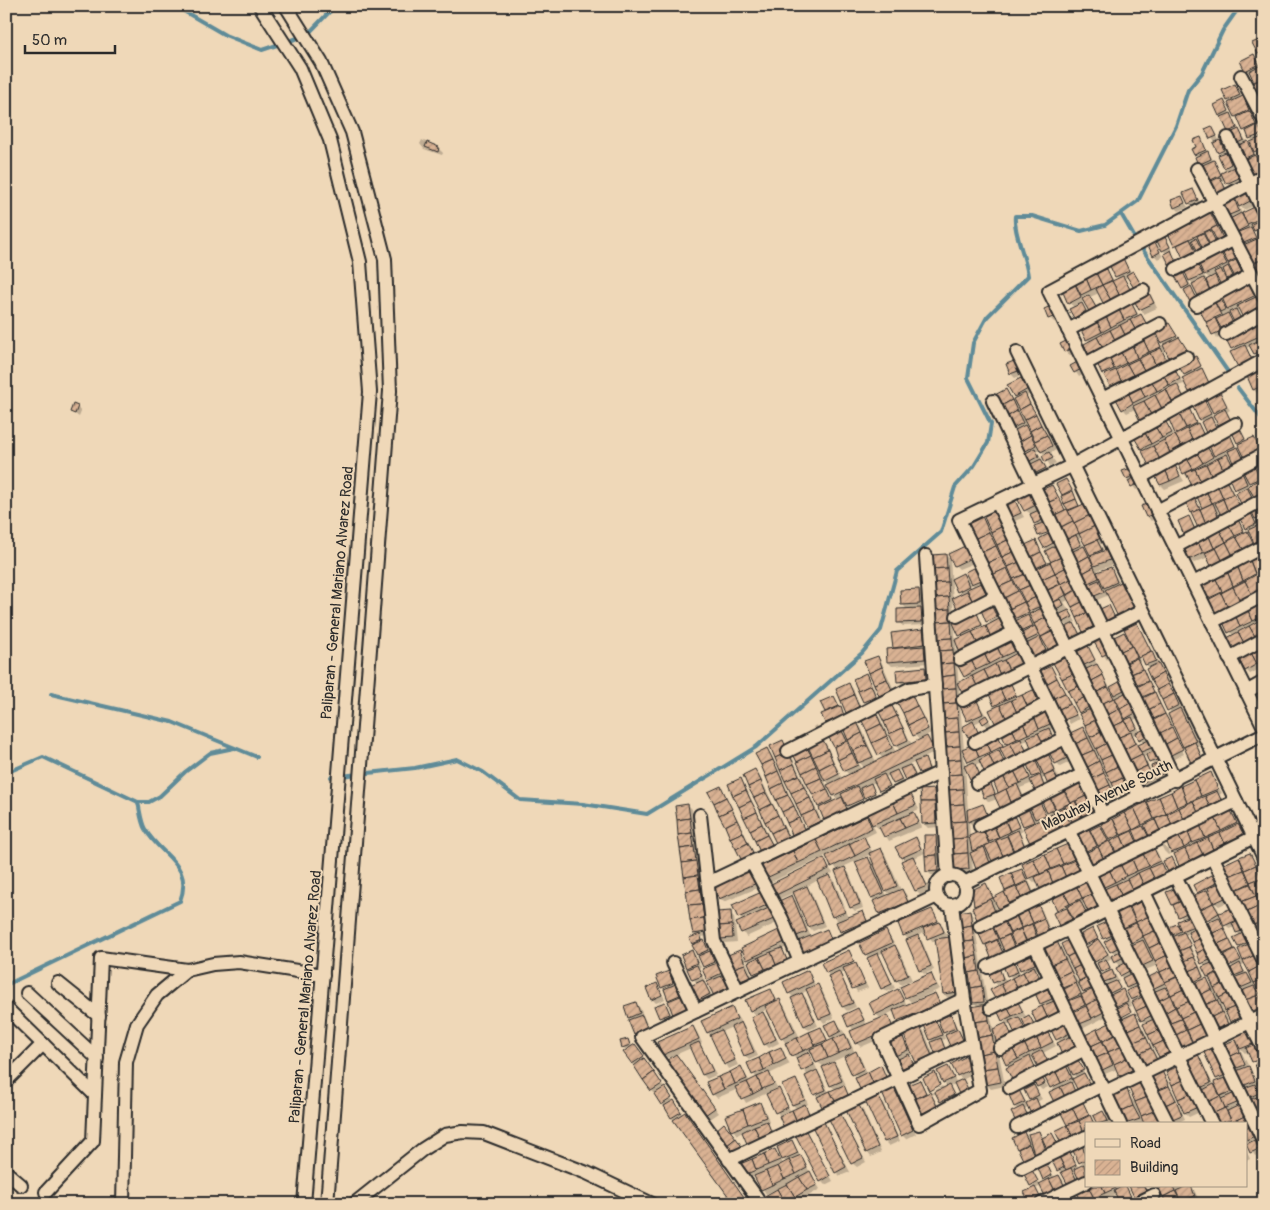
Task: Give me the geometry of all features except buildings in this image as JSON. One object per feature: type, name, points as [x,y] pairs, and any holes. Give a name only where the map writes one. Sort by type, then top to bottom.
[{"type":"street","name":"Paliparan - General Mariano Alvarez Road","points":[[260,6],[300,68],[330,140],[360,262],[370,392],[304,1204]]},
{"type":"street","points":[[286,6],[321,62],[352,132],[385,259],[390,391],[327,1204]]},
{"type":"street","points":[[1241,76],[1264,120]]},
{"type":"street","points":[[1228,138],[1248,184],[1264,213]]},
{"type":"street","points":[[1197,169],[1213,204],[1264,297]]},
{"type":"street","points":[[1264,176],[1049,291],[1264,727]]},
{"type":"street","points":[[1176,269],[1232,240]]},
{"type":"street","points":[[1196,305],[1252,275]]},
{"type":"street","points":[[1068,330],[1143,290]]},
{"type":"street","points":[[1226,334],[1264,312]]},
{"type":"street","points":[[1085,364],[1160,324]]},
{"type":"street","points":[[1017,352],[1264,858]]},
{"type":"street","points":[[1102,399],[1186,357]]},
{"type":"street","points":[[1103,815],[959,520],[1071,466],[1264,360]]},
{"type":"street","points":[[992,401],[1175,780]]},
{"type":"street","points":[[1141,477],[1236,424]]},
{"type":"street","points":[[1157,511],[1262,455]]},
{"type":"street","points":[[1175,547],[1264,499]]},
{"type":"street","points":[[998,502],[1140,797]]},
{"type":"street","points":[[1193,583],[1264,546]]},
{"type":"street","points":[[926,556],[948,876]]},
{"type":"street","points":[[1212,622],[1264,595]]},
{"type":"street","points":[[957,616],[996,596]]},
{"type":"street","points":[[962,700],[1031,668],[1142,611]]},
{"type":"street","points":[[960,659],[1014,632]]},
{"type":"street","points":[[1229,658],[1264,639]]},
{"type":"street","points":[[1246,692],[1264,682]]},
{"type":"street","points":[[788,751],[909,689],[935,685]]},
{"type":"street","points":[[975,742],[1048,704]]},
{"type":"street","name":"Mabuhay Avenue South","points":[[964,883],[1175,780],[1264,734]]},
{"type":"street","points":[[977,783],[1065,738]]},
{"type":"street","points":[[708,883],[941,772]]},
{"type":"street","points":[[980,826],[1083,774]]},
{"type":"street","points":[[980,926],[1236,801]]},
{"type":"street","points":[[700,814],[714,941],[738,992]]},
{"type":"street","points":[[1069,832],[1211,1122]]},
{"type":"street","points":[[988,967],[1254,838]]},
{"type":"street","points":[[1213,858],[1264,961]]},
{"type":"street","points":[[752,863],[782,919],[800,962]]},
{"type":"street","points":[[948,876],[957,877],[964,883],[964,898],[952,905],[943,903],[937,896],[938,883],[948,876]]},
{"type":"street","points":[[1175,876],[1264,1050]]},
{"type":"street","points":[[1144,892],[1264,1142]]},
{"type":"street","points":[[757,1198],[642,1037],[937,896]]},
{"type":"street","points":[[952,905],[964,998],[980,1090],[919,1124],[897,1080],[880,1039],[964,998]]},
{"type":"street","points":[[1069,929],[1167,1122]]},
{"type":"street","points":[[1035,945],[1118,1122]]},
{"type":"street","points":[[46,1192],[93,1141],[101,958],[188,970],[213,964],[239,962],[323,974]]},
{"type":"street","points":[[673,963],[696,1011]]},
{"type":"street","points":[[123,1204],[126,1062],[137,1024],[157,995],[188,970]]},
{"type":"street","points":[[991,1008],[1051,979]]},
{"type":"street","points":[[58,983],[98,1016]]},
{"type":"street","points":[[27,993],[97,1058]]},
{"type":"street","points":[[6,1008],[95,1095]]},
{"type":"street","points":[[1000,1048],[1068,1015]]},
{"type":"street","points":[[1017,1127],[1103,1089],[1143,1074],[1264,1015]]},
{"type":"street","points":[[6,1081],[43,1044]]},
{"type":"street","points":[[729,1160],[972,1044]]},
{"type":"street","points":[[1010,1088],[1085,1049]]},
{"type":"street","points":[[354,1204],[423,1148],[445,1135],[463,1132],[484,1133],[587,1173],[652,1204]]},
{"type":"street","points":[[1022,1168],[1085,1137]]},
{"type":"street","points":[[6,1172],[21,1185]]},
{"type":"street","points":[[1042,1204],[1085,1182]]},
{"type":"street","points":[[1136,1204],[1154,1195]]},
{"type":"waterway","points":[[175,6],[225,35],[262,50],[307,35],[335,6]]},
{"type":"waterway","points":[[331,777],[415,768],[457,759],[483,772],[520,800],[583,804],[647,814],[756,747],[862,653],[881,630],[897,571],[941,532],[955,487],[974,466],[988,443],[991,424],[968,378],[973,343],[987,317],[1028,276],[1016,229],[1015,216],[1032,216],[1081,231],[1105,225],[1138,201],[1176,126],[1188,90],[1202,73],[1223,30],[1240,6]]},
{"type":"waterway","points":[[1121,214],[1135,238]]},
{"type":"waterway","points":[[1143,250],[1228,372]]},
{"type":"waterway","points":[[1238,388],[1264,422]]},
{"type":"waterway","points":[[51,694],[172,722],[257,757]]},
{"type":"waterway","points":[[6,773],[43,757],[138,802],[149,802],[160,796],[185,772],[210,753],[234,748]]},
{"type":"waterway","points":[[6,985],[180,901],[183,878],[174,862],[145,829],[138,802]]}]
